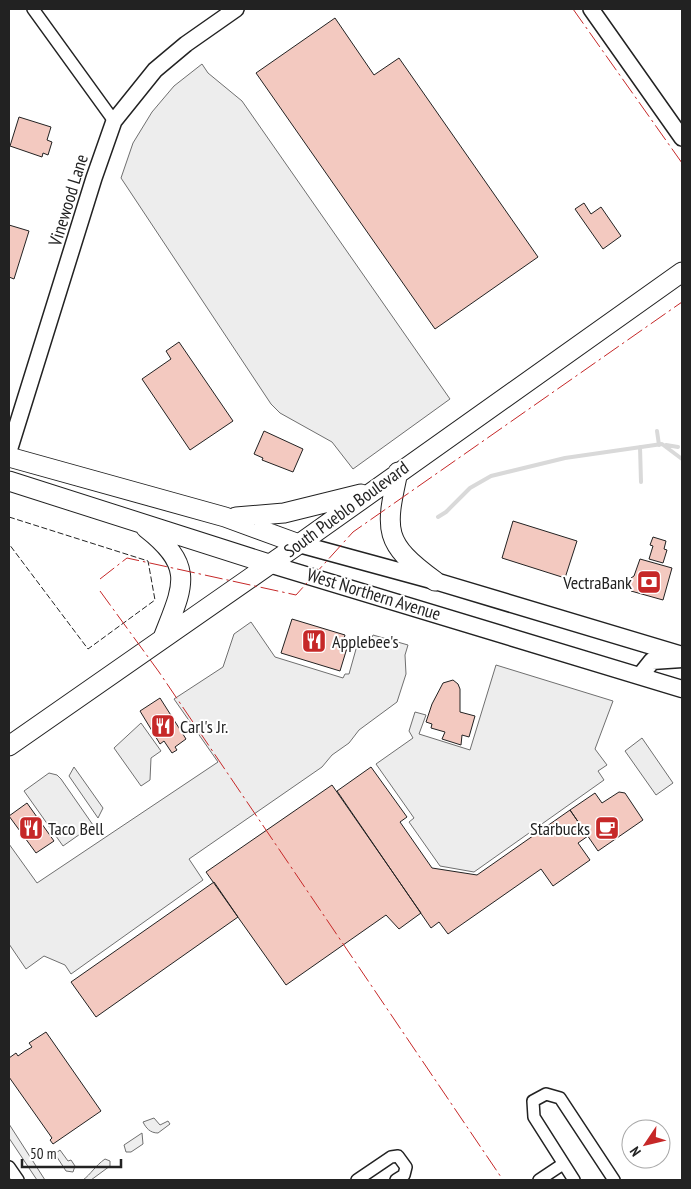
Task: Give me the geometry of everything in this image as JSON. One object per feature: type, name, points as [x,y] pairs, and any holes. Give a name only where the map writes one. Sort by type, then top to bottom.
[{"type":"main road","name":"South Pueblo Boulevard","points":[[9,746],[299,544],[682,272]]},
{"type":"main road","name":"West Northern Avenue","points":[[9,458],[225,517],[299,544],[434,581],[682,654]]},
{"type":"main road","points":[[398,472],[389,512],[390,530],[398,547],[416,567],[434,581]]},
{"type":"main road","name":"West Northern Avenue","points":[[9,480],[269,564],[682,689]]},
{"type":"main road","points":[[225,517],[265,516],[284,513],[370,492]]},
{"type":"main road","points":[[139,522],[162,540],[177,560],[181,571],[182,584],[180,595],[163,638]]},
{"type":"main road","points":[[640,676],[652,661],[682,659]]},
{"type":"street","points":[[32,9],[114,122]]},
{"type":"street","name":"Vinewood Lane","points":[[9,451],[96,170],[114,122],[155,70],[186,44],[236,9]]},
{"type":"street","points":[[591,9],[682,138]]},
{"type":"street","points":[[574,1180],[534,1117],[533,1102],[546,1094],[560,1098],[614,1180]]},
{"type":"street","points":[[357,1180],[391,1157],[398,1156],[406,1167],[404,1175],[396,1180]]},
{"type":"street","points":[[539,1180],[563,1164]]},
{"type":"street","points":[[9,1167],[18,1180]]},
{"type":"shaded area","points":[[202,64],[208,73],[242,101],[450,399],[353,469],[332,442],[280,413],[271,404],[121,178],[133,143],[152,112],[174,86]]},
{"type":"shaded area","points":[[251,622],[275,657],[343,678],[345,674],[349,674],[358,642],[369,646],[373,635],[408,645],[405,655],[406,674],[397,702],[359,730],[349,743],[332,755],[322,767],[189,859],[203,880],[71,974],[65,965],[44,956],[26,969],[9,944],[9,844],[37,883],[218,762],[174,699],[223,667],[234,634]]},
{"type":"shaded area","points":[[496,665],[613,701],[595,749],[607,765],[598,771],[604,780],[474,872],[440,866],[409,822],[414,818],[376,764],[413,738],[409,731],[415,712],[426,715],[419,734],[470,750]]},
{"type":"shaded area","points":[[141,723],[161,751],[151,758],[150,780],[141,786],[114,748]]},
{"type":"shaded area","points":[[642,738],[673,783],[656,795],[625,751]]},
{"type":"shaded area","points":[[74,767],[103,808],[98,818],[69,776]]},
{"type":"shaded area","points":[[49,773],[57,775],[61,779],[93,825],[63,846],[24,791]]},
{"type":"shaded area","points":[[154,1118],[160,1125],[168,1121],[170,1124],[158,1133],[153,1132],[143,1122]]},
{"type":"shaded area","points":[[9,1124],[45,1180],[37,1180],[9,1138]]},
{"type":"shaded area","points":[[142,1133],[143,1144],[131,1152],[126,1152],[124,1145]]},
{"type":"shaded area","points":[[60,1150],[68,1161],[71,1160],[75,1166],[73,1172],[66,1171],[55,1154]]},
{"type":"shaded area","points":[[105,1159],[110,1161],[110,1166],[91,1180],[83,1180],[98,1164]]},
{"type":"building","points":[[335,18],[374,75],[399,58],[538,257],[435,329],[256,73]]},
{"type":"building","points":[[19,117],[51,127],[47,140],[52,142],[48,155],[43,153],[42,157],[10,146]]},
{"type":"building","points":[[584,203],[591,214],[601,207],[621,236],[603,249],[575,209]]},
{"type":"building","points":[[9,225],[29,231],[14,279],[9,277]]},
{"type":"building","points":[[179,342],[233,421],[190,450],[142,379],[171,359],[166,351]]},
{"type":"building","points":[[264,431],[303,449],[293,472],[262,460],[263,458],[254,454]]},
{"type":"building","points":[[513,521],[577,541],[565,578],[502,558]]},
{"type":"building","points":[[653,537],[666,541],[664,549],[667,550],[663,563],[649,559],[653,546],[650,545]]},
{"type":"building","name":"VectraBank","points":[[640,559],[672,568],[663,600],[631,591],[628,586]]},
{"type":"building","name":"Applebee's","points":[[292,619],[345,635],[342,646],[347,648],[340,671],[281,653]]},
{"type":"building","points":[[453,680],[460,689],[460,712],[475,716],[469,737],[462,735],[461,745],[442,739],[445,732],[431,728],[432,724],[426,722],[432,704],[443,683]]},
{"type":"building","name":"Carl's Jr.","points":[[160,698],[186,739],[175,747],[177,750],[172,753],[164,741],[160,744],[140,711]]},
{"type":"building","points":[[371,767],[407,817],[400,822],[432,868],[477,875],[570,810],[588,836],[578,843],[590,860],[553,886],[541,869],[448,934],[439,922],[431,928],[337,791]]},
{"type":"building","points":[[332,785],[421,913],[399,929],[386,915],[286,985],[206,872]]},
{"type":"building","name":"Starbucks","points":[[619,792],[625,793],[643,820],[598,851],[570,810],[595,793],[602,803]]},
{"type":"building","name":"Taco Bell","points":[[27,803],[54,841],[36,853],[9,816]]},
{"type":"building","points":[[214,882],[238,917],[96,1017],[71,982]]},
{"type":"building","points":[[46,1032],[101,1111],[53,1144],[50,1140],[52,1138],[9,1077],[9,1058],[16,1053],[18,1056],[32,1047],[29,1043]]},
{"type":"waterway","points":[[657,431],[659,445]]},
{"type":"waterway","points":[[438,517],[446,512],[470,488],[491,476],[565,458],[662,444],[682,459]]},
{"type":"waterway","points":[[666,445],[678,447]]},
{"type":"waterway","points":[[640,447],[641,482]]},
{"type":"fence","points":[[9,517],[148,561],[155,600],[88,649],[9,544]]},
{"type":"power","points":[[573,9],[682,163]]},
{"type":"power","points":[[100,579],[127,558],[296,595],[353,532],[682,302]]},
{"type":"power","points":[[100,591],[159,672],[503,1180]]},
{"type":"place","name":"VectraBank","points":[[649,582]]},
{"type":"place","name":"Applebee's","points":[[314,641]]},
{"type":"place","name":"Carl's Jr.","points":[[163,726]]},
{"type":"place","name":"Taco Bell","points":[[31,828]]},
{"type":"place","name":"Starbucks","points":[[607,828]]}]
